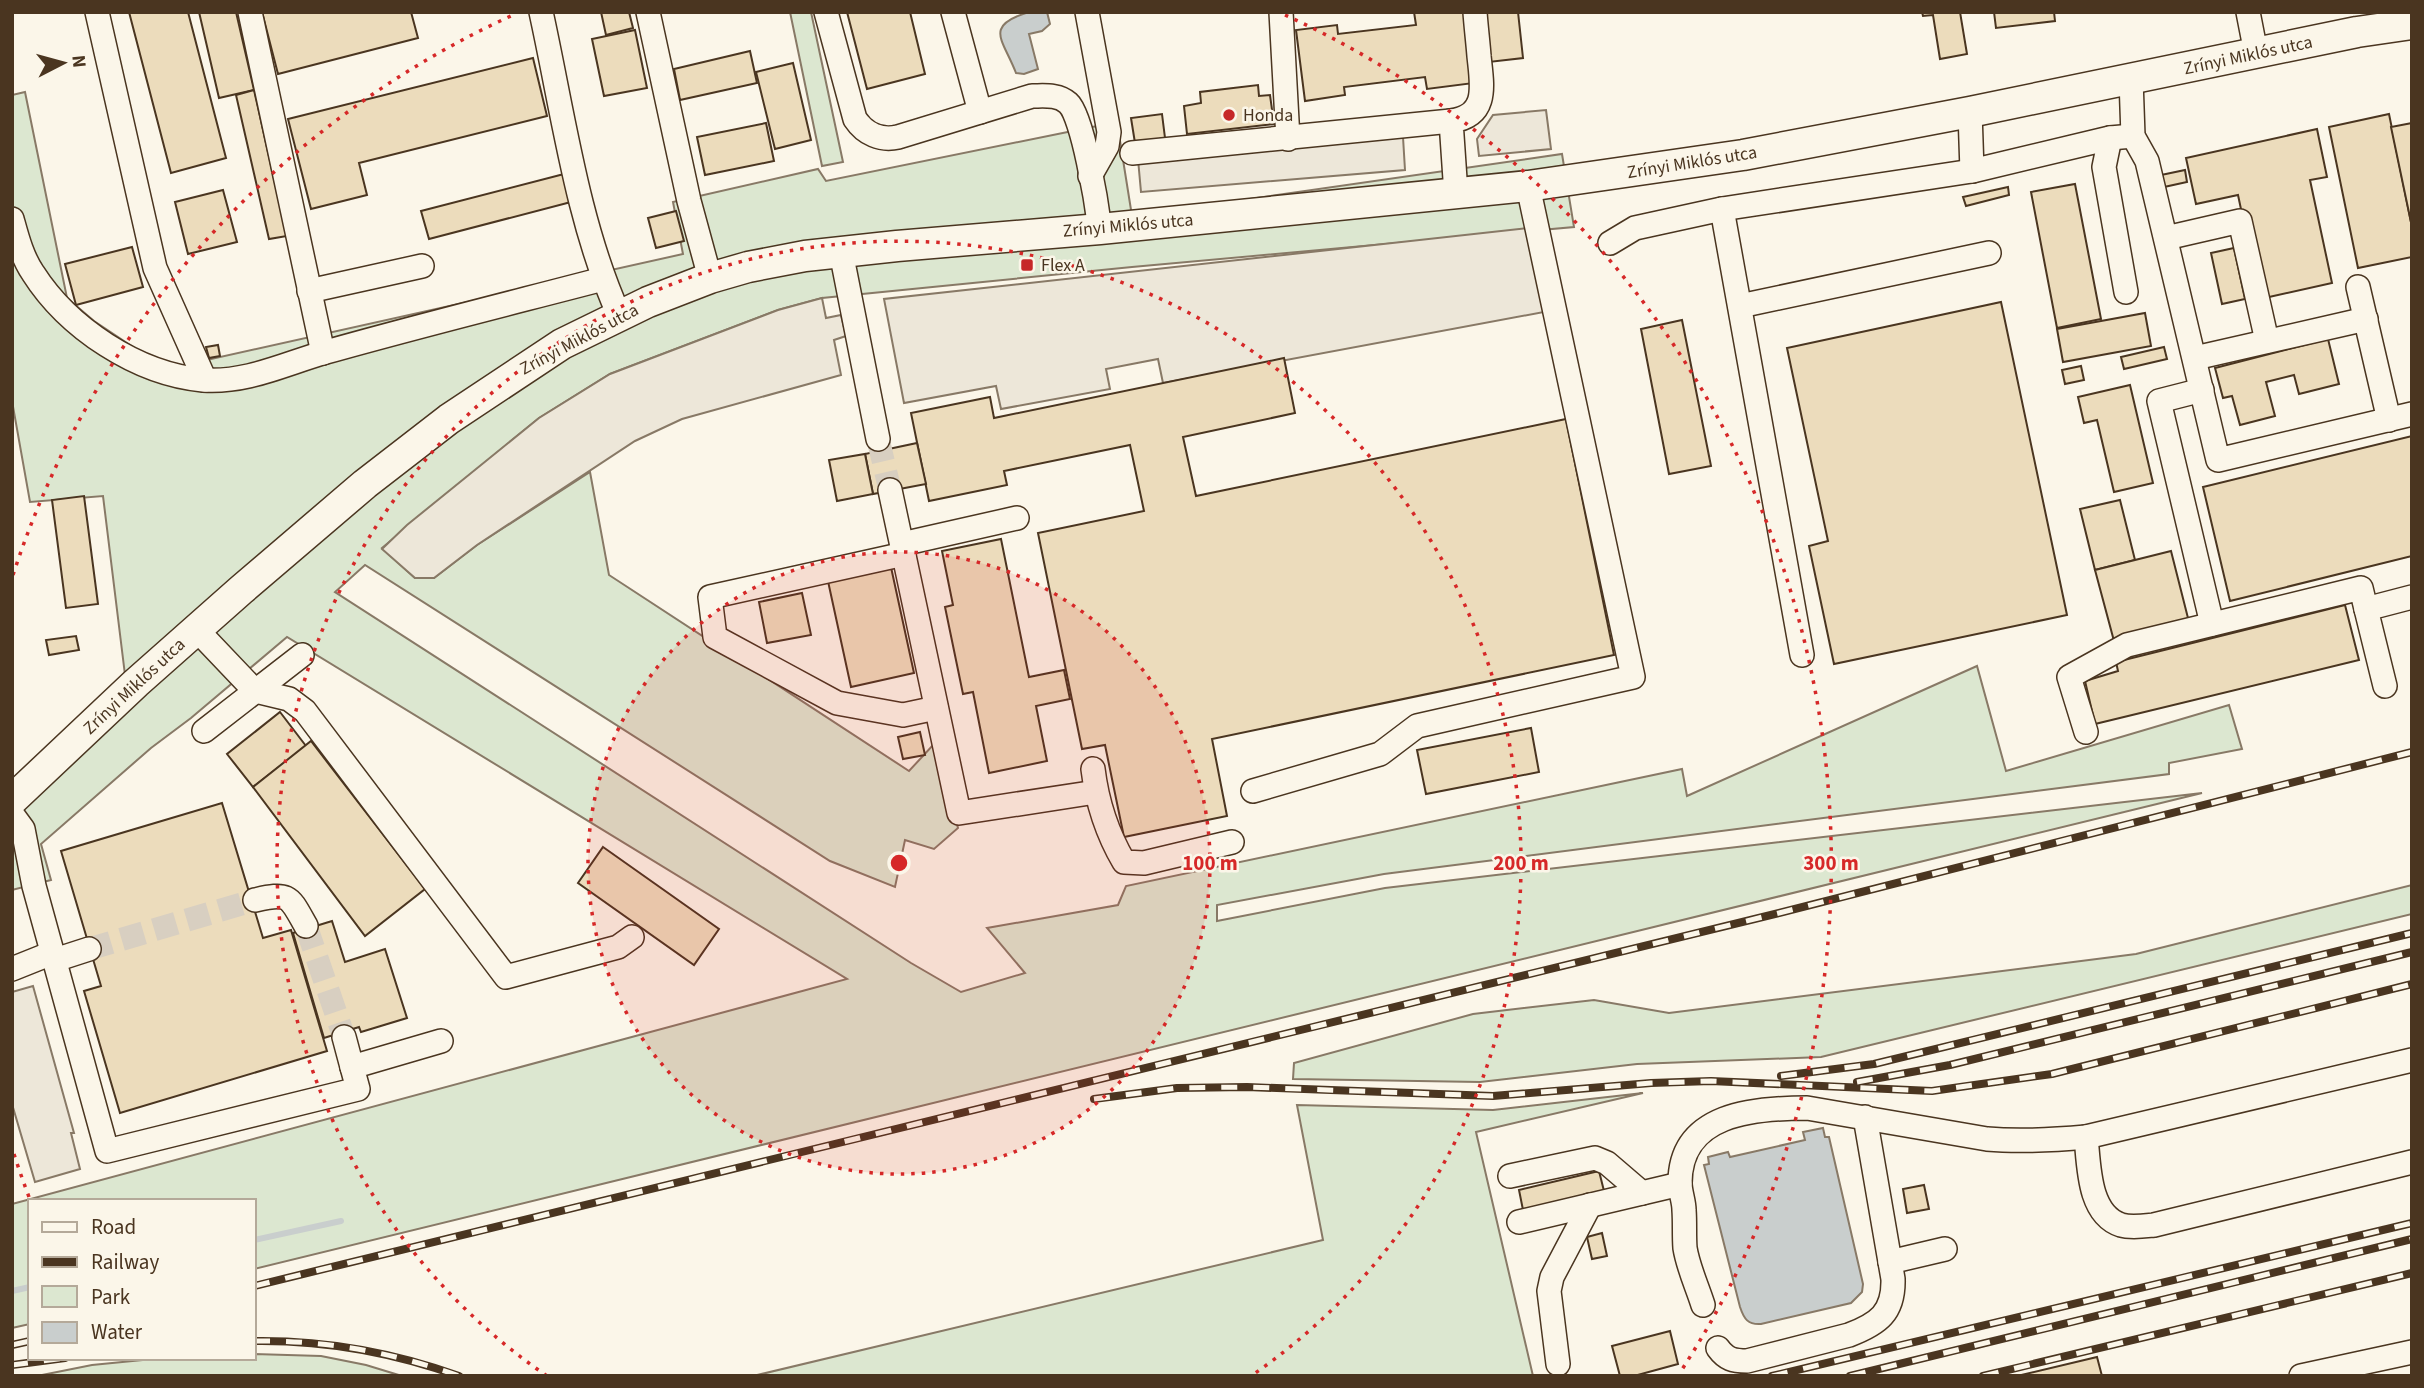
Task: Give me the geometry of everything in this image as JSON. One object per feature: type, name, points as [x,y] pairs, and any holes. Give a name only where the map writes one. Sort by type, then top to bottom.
[{"type":"main road","name":"Zrínyi Miklós utca","points":[[12,800],[196,629],[346,500],[449,419],[544,355],[619,315],[710,278],[748,267],[841,252],[1456,194],[1743,155],[2412,24]]},
{"type":"lane","points":[[97,12],[155,268],[205,380]]},
{"type":"lane","points":[[250,12],[323,353]]},
{"type":"lane","points":[[541,12],[586,222],[603,279],[619,315]]},
{"type":"lane","points":[[648,12],[689,201],[710,278]]},
{"type":"lane","points":[[826,12],[855,119],[867,131],[886,139],[1032,96],[1061,98],[1076,114],[1100,229]]},
{"type":"lane","points":[[953,12],[980,112]]},
{"type":"lane","points":[[1087,12],[1109,132],[1107,146],[1090,176]]},
{"type":"lane","points":[[1281,12],[1288,139]]},
{"type":"lane","points":[[1132,153],[1463,119],[1472,113],[1481,95],[1475,12]]},
{"type":"lane","points":[[2248,12],[2256,53]]},
{"type":"lane","points":[[2126,292],[2104,167],[2121,137],[2131,79]]},
{"type":"lane","points":[[1970,112],[1972,171]]},
{"type":"lane","points":[[1451,121],[1456,194]]},
{"type":"lane","points":[[1611,243],[1635,228],[1722,209],[1972,171],[2121,137]]},
{"type":"lane","points":[[2121,137],[2147,161],[2218,460],[2412,414]]},
{"type":"lane","points":[[1253,791],[1380,754],[1417,726],[1633,677],[1528,186]]},
{"type":"lane","points":[[1722,209],[1802,655]]},
{"type":"lane","points":[[12,219],[18,241],[32,271],[68,315],[99,339],[139,363],[174,376],[205,380],[236,379],[266,373],[323,353],[603,279]]},
{"type":"lane","points":[[2166,238],[2240,221],[2267,341]]},
{"type":"lane","points":[[841,252],[878,439]]},
{"type":"lane","points":[[1740,306],[1989,253]]},
{"type":"lane","points":[[309,291],[422,266]]},
{"type":"lane","points":[[2358,287],[2389,419]]},
{"type":"lane","points":[[2195,358],[2366,319]]},
{"type":"lane","points":[[2202,390],[2159,401],[2212,624]]},
{"type":"lane","points":[[890,490],[959,813],[1095,781],[1111,839],[1124,862],[1144,863],[1232,842]]},
{"type":"lane","points":[[936,708],[903,715],[837,703],[715,638],[710,597],[1017,518]]},
{"type":"lane","points":[[2086,732],[2069,677],[2127,646],[2361,588],[2385,686]]},
{"type":"lane","points":[[2366,609],[2412,597]]},
{"type":"lane","points":[[196,629],[255,691],[289,699],[305,710],[506,977],[618,947],[632,937]]},
{"type":"lane","points":[[204,731],[303,655]]},
{"type":"lane","points":[[12,814],[23,829],[34,886],[107,1151],[359,1089],[344,1037]]},
{"type":"lane","points":[[255,900],[275,895],[285,897],[295,906],[306,926]]},
{"type":"lane","points":[[12,969],[89,949]]},
{"type":"lane","points":[[352,1067],[441,1041]]},
{"type":"lane","points":[[1703,1305],[1686,1251],[1680,1184],[1682,1167],[1694,1140],[1714,1123],[1728,1117],[1779,1108],[1807,1108],[1987,1139],[2039,1141],[2086,1137],[2412,1060]]},
{"type":"lane","points":[[1718,1348],[1725,1357],[1747,1361],[1849,1335],[1864,1329],[1885,1314],[1893,1293],[1890,1262],[1865,1117]]},
{"type":"lane","points":[[2086,1137],[2091,1184],[2096,1199],[2112,1220],[2131,1226],[2154,1225],[2412,1162]]},
{"type":"lane","points":[[1510,1176],[1595,1158],[1607,1163],[1642,1193]]},
{"type":"lane","points":[[1519,1222],[1680,1184]]},
{"type":"lane","points":[[1558,1364],[1549,1291],[1552,1278],[1590,1205]]},
{"type":"lane","points":[[1890,1262],[1945,1249]]},
{"type":"lane","points":[[2301,1376],[2412,1352]]},
{"type":"green space","points":[[790,12],[811,12],[843,162],[822,166]]},
{"type":"green space","points":[[25,92],[67,298],[94,321],[171,368],[683,254],[673,202],[818,169],[826,181],[1117,122],[1132,216],[1562,154],[1574,227],[822,298],[778,310],[610,374],[539,418],[382,548],[415,578],[434,578],[477,545],[590,472],[609,575],[909,771],[934,744],[958,828],[934,849],[905,840],[895,887],[830,861],[365,565],[335,592],[911,963],[961,992],[1025,973],[987,928],[1118,905],[1126,886],[1682,769],[1687,796],[1977,666],[2006,771],[2229,705],[2242,749],[2169,763],[2169,774],[1384,874],[1217,905],[1217,921],[1385,888],[2202,793],[256,1269],[256,1199],[31,1199],[847,979],[287,637],[151,748],[41,844],[51,880],[12,890],[12,791],[126,683],[103,496],[30,502],[12,401],[12,95]]},
{"type":"green space","points":[[2412,885],[2412,914],[1821,1057],[1637,1064],[1480,1082],[1293,1079],[1294,1063],[1473,1014],[1594,1000],[1669,1013],[2136,954]]},
{"type":"green space","points":[[1643,1093],[1476,1132],[1533,1376],[753,1376],[1323,1240],[1297,1105],[1493,1110]]},
{"type":"green space","points":[[28,1200],[28,1324],[12,1328],[12,1204]]},
{"type":"green space","points":[[256,1354],[321,1356],[402,1376],[37,1376],[92,1365],[143,1360],[256,1360]]},
{"type":"shaded area","points":[[1546,110],[1551,149],[1479,156],[1477,139],[1493,115]]},
{"type":"shaded area","points":[[1403,137],[1405,170],[1141,192],[1138,159]]},
{"type":"shaded area","points":[[1529,228],[1544,312],[1163,383],[1158,359],[1106,369],[1110,389],[1001,409],[996,386],[904,403],[884,299]]},
{"type":"shaded area","points":[[822,298],[826,318],[841,315],[846,336],[834,340],[841,375],[682,419],[635,441],[477,545],[434,578],[415,578],[382,549],[407,525],[539,418],[610,374],[778,310]]},
{"type":"shaded area","points":[[33,986],[74,1133],[71,1133],[80,1169],[35,1182],[12,1104],[12,992]]},
{"type":"water","points":[[1029,12],[1047,12],[1050,24],[1042,31],[1029,34],[1038,69],[1024,74],[1016,73],[1002,42],[1001,28],[1015,17]]},
{"type":"water","points":[[1823,1128],[1825,1137],[1829,1137],[1863,1284],[1862,1292],[1851,1303],[1761,1324],[1750,1322],[1740,1307],[1704,1165],[1709,1164],[1708,1157],[1728,1152],[1730,1157],[1805,1140],[1803,1132]]},
{"type":"building","points":[[129,12],[188,12],[226,158],[171,173]]},
{"type":"building","points":[[199,12],[236,12],[254,90],[219,98]]},
{"type":"building","points":[[262,12],[411,12],[418,38],[278,74]]},
{"type":"building","points":[[601,12],[629,12],[633,28],[606,35]]},
{"type":"building","points":[[847,12],[910,12],[925,74],[867,89]]},
{"type":"building","points":[[1414,12],[1465,12],[1474,83],[1427,89],[1425,77],[1344,87],[1345,95],[1305,101],[1296,30],[1337,25],[1338,34],[1416,25]]},
{"type":"building","points":[[1484,12],[1518,12],[1523,58],[1489,62]]},
{"type":"building","points":[[1922,12],[1960,12],[1967,54],[1940,59],[1933,15],[1923,16]]},
{"type":"building","points":[[1994,12],[2054,12],[2055,21],[1996,28]]},
{"type":"building","points":[[635,30],[647,88],[604,96],[592,39]]},
{"type":"building","points":[[750,51],[757,83],[680,100],[674,69]]},
{"type":"building","points":[[533,58],[547,116],[359,163],[367,195],[311,209],[288,119]]},
{"type":"building","points":[[793,63],[811,140],[775,149],[756,72]]},
{"type":"building","name":"Honda","points":[[1258,85],[1259,96],[1270,95],[1274,124],[1187,134],[1184,106],[1201,103],[1200,92]]},
{"type":"building","points":[[254,90],[287,236],[269,239],[236,95]]},
{"type":"building","points":[[1162,114],[1165,138],[1135,143],[1131,118]]},
{"type":"building","points":[[2389,114],[2412,227],[2412,257],[2358,268],[2329,127]]},
{"type":"building","points":[[766,123],[774,161],[705,175],[697,137]]},
{"type":"building","points":[[2412,123],[2412,227],[2391,127]]},
{"type":"building","points":[[2317,129],[2327,177],[2310,180],[2332,283],[2260,299],[2238,195],[2196,204],[2186,158]]},
{"type":"building","points":[[2185,170],[2187,182],[2164,187],[2161,175]]},
{"type":"building","points":[[564,174],[571,202],[429,239],[421,211]]},
{"type":"building","points":[[2075,184],[2101,319],[2057,328],[2031,192]]},
{"type":"building","points":[[2008,187],[2009,195],[1966,206],[1963,197]]},
{"type":"building","points":[[223,190],[237,242],[188,254],[175,202]]},
{"type":"building","points":[[676,211],[684,241],[656,248],[648,218]]},
{"type":"building","points":[[132,247],[143,287],[76,305],[65,264]]},
{"type":"building","points":[[2234,248],[2245,299],[2222,304],[2211,253]]},
{"type":"building","points":[[2001,302],[2067,615],[1834,664],[1809,546],[1828,541],[1787,348]]},
{"type":"building","points":[[2145,313],[2151,346],[2063,362],[2057,329]]},
{"type":"building","points":[[1682,320],[1711,466],[1669,474],[1641,329]]},
{"type":"building","points":[[2328,339],[2339,384],[2299,394],[2294,375],[2266,382],[2275,416],[2240,425],[2232,396],[2223,398],[2215,368]]},
{"type":"building","points":[[218,345],[220,356],[209,358],[206,347]]},
{"type":"building","points":[[2164,347],[2167,359],[2124,369],[2121,357]]},
{"type":"building","points":[[1284,358],[1295,413],[1183,437],[1196,496],[1566,419],[1614,655],[1212,739],[1227,816],[1124,837],[1105,745],[1082,749],[1038,533],[1144,511],[1130,445],[1004,471],[1007,485],[929,501],[911,413],[990,397],[994,418]]},
{"type":"building","points":[[2081,366],[2084,380],[2065,384],[2062,370]]},
{"type":"building","points":[[2130,385],[2153,483],[2114,492],[2097,420],[2084,423],[2078,397]]},
{"type":"building","points":[[2412,436],[2412,556],[2230,601],[2203,487]]},
{"type":"building","points":[[917,443],[926,484],[873,494],[865,454]]},
{"type":"building","points":[[865,454],[873,494],[837,501],[829,460]]},
{"type":"building","points":[[84,496],[98,604],[66,608],[52,500]]},
{"type":"building","points":[[2120,500],[2135,560],[2095,570],[2080,509]]},
{"type":"building","points":[[1001,539],[1029,677],[1064,670],[1070,699],[1036,706],[1047,761],[989,773],[973,692],[963,694],[945,607],[953,605],[942,551]]},
{"type":"building","points":[[2171,551],[2189,622],[2114,641],[2095,570]]},
{"type":"building","points":[[889,558],[914,673],[851,687],[826,572]]},
{"type":"building","points":[[802,593],[811,635],[767,643],[759,602]]},
{"type":"building","points":[[2345,605],[2359,660],[2095,724],[2085,681],[2118,671],[2116,662]]},
{"type":"building","points":[[76,636],[79,650],[49,655],[46,640]]},
{"type":"building","points":[[280,712],[306,746],[253,787],[227,754]]},
{"type":"building","points":[[1531,728],[1539,772],[1426,794],[1417,750]]},
{"type":"building","points":[[920,732],[925,755],[903,759],[898,737]]},
{"type":"building","points":[[311,741],[425,889],[365,936],[253,787]]},
{"type":"building","points":[[222,803],[263,938],[291,930],[327,1051],[120,1113],[84,991],[101,986],[61,851]]},
{"type":"building","points":[[603,847],[719,929],[694,965],[578,883]]},
{"type":"building","points":[[332,921],[345,962],[385,949],[407,1018],[361,1032],[359,1027],[324,1038],[293,933]]},
{"type":"building","points":[[1599,1171],[1604,1191],[1523,1210],[1519,1190]]},
{"type":"building","points":[[1924,1185],[1929,1209],[1907,1213],[1903,1189]]},
{"type":"building","points":[[1602,1233],[1607,1256],[1592,1259],[1587,1237]]},
{"type":"building","points":[[1670,1331],[1678,1364],[1634,1376],[1620,1376],[1612,1346]]},
{"type":"building","points":[[2097,1357],[2102,1376],[2017,1376]]},
{"type":"waterway","points":[[256,1240],[341,1221]]},
{"type":"waterway","points":[[12,1291],[28,1287]]},
{"type":"tunnel","points":[[878,439],[890,490]]},
{"type":"tunnel","points":[[89,949],[255,900]]},
{"type":"tunnel","points":[[306,926],[344,1037]]},
{"type":"railway","points":[[256,1286],[1779,913],[2412,752]]},
{"type":"railway","points":[[1781,1076],[1874,1064],[2412,933]]},
{"type":"railway","points":[[1857,1082],[1950,1065],[2412,952]]},
{"type":"railway","points":[[1094,1099],[1177,1088],[1247,1087],[1493,1096],[1651,1083],[1711,1081],[1932,1091],[2052,1074],[2412,984]]},
{"type":"railway","points":[[1772,1376],[2412,1223]]},
{"type":"railway","points":[[1850,1376],[2412,1239]]},
{"type":"railway","points":[[1983,1376],[2412,1273]]},
{"type":"railway","points":[[12,1345],[28,1341]]},
{"type":"railway","points":[[256,1341],[358,1349],[409,1360],[459,1376]]},
{"type":"railway","points":[[12,1365],[50,1360]]},
{"type":"place","name":"Honda","points":[[1229,115]]},
{"type":"place","name":"Flex A","points":[[1027,265]]}]
